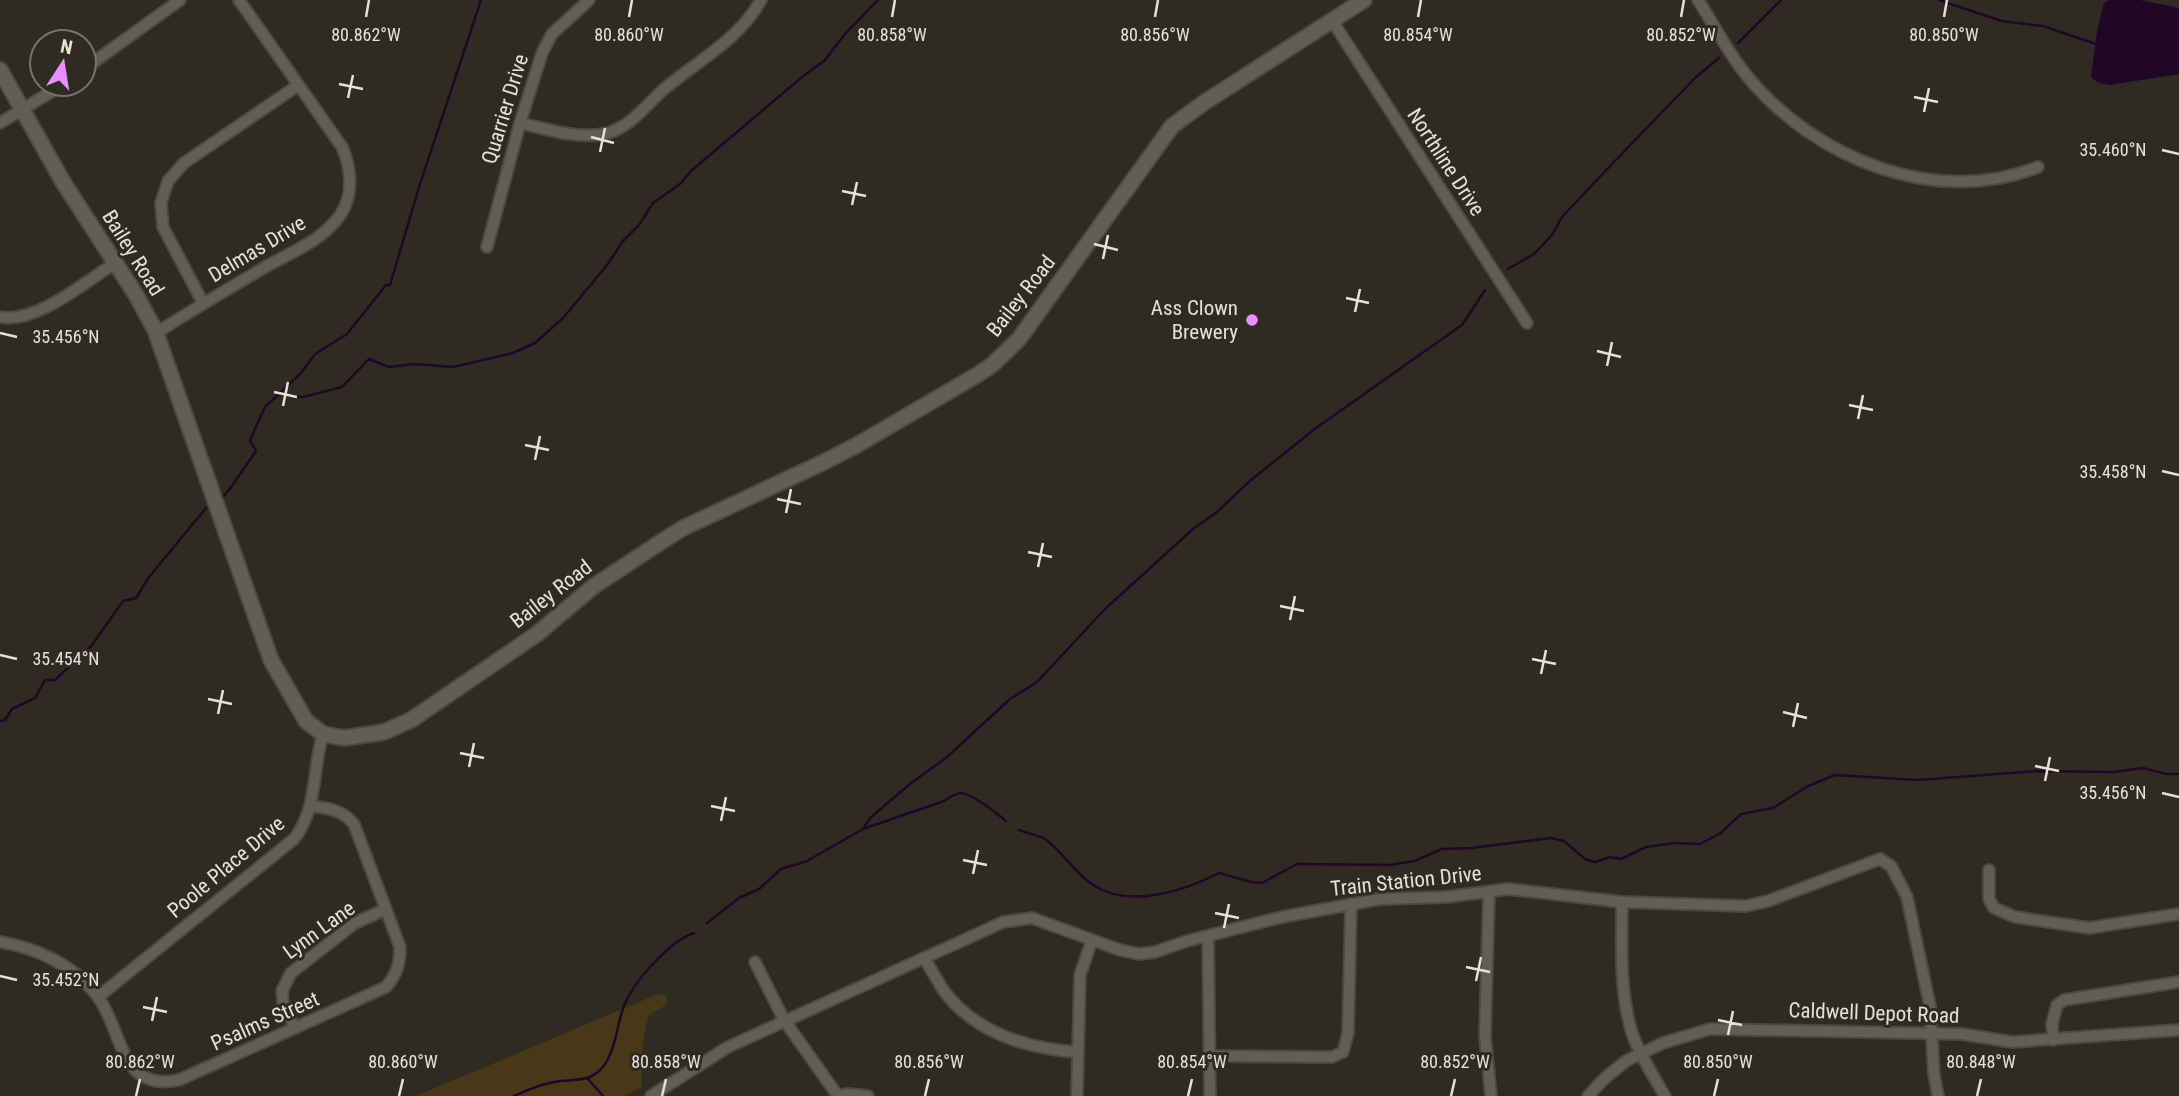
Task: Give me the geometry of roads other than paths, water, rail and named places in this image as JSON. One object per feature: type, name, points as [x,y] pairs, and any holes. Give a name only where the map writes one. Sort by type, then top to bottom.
[{"type":"street","points":[[98,59],[180,0]]},
{"type":"street","name":"Delmas Drive","points":[[156,333],[203,303],[315,240],[335,222],[346,205],[350,183],[347,160],[330,130],[239,0]]},
{"type":"street","name":"Quarrier Drive","points":[[487,247],[542,52],[552,34],[589,0]]},
{"type":"street","points":[[520,123],[584,136],[618,130],[664,89],[720,47],[752,17],[761,0]]},
{"type":"street","name":"Bailey Road","points":[[0,70],[63,182],[136,295],[156,333],[261,636],[300,712],[306,722],[323,734],[344,738],[384,732],[411,720],[537,634],[594,586],[683,528],[822,463],[981,373],[1019,339],[1172,126],[1364,0]]},
{"type":"street","points":[[1698,0],[1746,75],[1775,107],[1802,130],[1848,157],[1900,173],[1945,180],[2000,177],[2038,167]]},
{"type":"street","name":"Northline Drive","points":[[1333,22],[1527,323]]},
{"type":"street","points":[[203,303],[163,227],[161,203],[167,181],[184,163],[297,86]]},
{"type":"street","points":[[0,123],[42,98]]},
{"type":"street","points":[[0,317],[18,318],[41,311],[115,262]]},
{"type":"street","name":"Poole Place Drive","points":[[98,997],[301,830],[311,806],[323,734]]},
{"type":"street","name":"Psalms Street","points":[[0,942],[23,946],[46,955],[82,980],[98,997],[130,1065],[140,1076],[153,1082],[179,1080],[387,987],[396,976],[400,947],[354,824],[341,813],[311,806]]},
{"type":"street","name":"Train Station Drive","points":[[650,1096],[728,1047],[1003,922],[1017,919],[1032,918],[1047,922],[1120,950],[1139,954],[1155,952],[1272,919],[1380,899],[1446,897],[1508,889],[1568,898],[1622,902],[1746,906],[1768,901],[1875,859],[1887,861],[1899,878],[1907,897],[1930,1006],[1933,1033]]},
{"type":"street","points":[[1989,870],[1989,899],[1994,908],[2015,917],[2088,928],[2179,914]]},
{"type":"street","points":[[1489,892],[1485,1036],[1491,1096]]},
{"type":"street","points":[[1622,902],[1622,986],[1633,1034],[1665,1096]]},
{"type":"street","points":[[1211,1056],[1332,1057],[1343,1052],[1348,1033],[1350,904]]},
{"type":"street","name":"Lynn Lane","points":[[295,1028],[283,1002],[282,991],[291,973],[355,923],[386,909]]},
{"type":"street","points":[[1208,936],[1210,1096]]},
{"type":"street","points":[[1077,1096],[1080,975],[1092,940]]},
{"type":"street","points":[[924,958],[945,992],[966,1013],[989,1030],[1046,1050],[1078,1052]]},
{"type":"street","points":[[755,962],[784,1020],[838,1096],[868,1096]]},
{"type":"street","points":[[2053,1040],[2054,1013],[2057,1005],[2064,1000],[2179,982]]},
{"type":"street","name":"Caldwell Depot Road","points":[[1588,1096],[1616,1068],[1641,1054],[1687,1035],[1710,1029],[1962,1034],[2012,1042],[2179,1030]]},
{"type":"street","points":[[1933,1033],[1934,1074],[1938,1096]]},
{"type":"waterway","points":[[220,500],[256,451],[250,440],[265,407],[301,373],[315,354],[347,334],[386,285],[390,285],[420,184],[481,0]]},
{"type":"waterway","points":[[278,394],[303,397],[342,387],[369,359],[389,367],[414,364],[453,367],[513,353],[535,343],[563,318],[608,264],[622,242],[639,225],[653,203],[680,184],[691,171],[825,60],[845,34],[878,0]]},
{"type":"waterway","points":[[1738,43],[1781,0]]},
{"type":"waterway","points":[[1939,0],[2002,21],[2043,26],[2096,44]]},
{"type":"waterway","points":[[1508,269],[1534,254],[1552,235],[1562,217],[1612,164],[1695,78],[1719,58]]},
{"type":"waterway","points":[[863,829],[870,818],[947,757],[1010,699],[1037,682],[1105,609],[1251,480],[1316,428],[1462,325],[1485,290]]},
{"type":"waterway","points":[[0,721],[5,720],[12,709],[35,698],[45,680],[55,680],[92,645],[123,601],[136,598],[149,577],[206,508]]},
{"type":"waterway","points":[[1019,830],[1045,839],[1093,885],[1123,896],[1139,896],[1173,891],[1219,873],[1262,883],[1297,864],[1390,865],[1414,861],[1442,849],[1551,838],[1564,841],[1585,859],[1595,862],[1610,857],[1621,859],[1646,847],[1675,843],[1700,844],[1721,833],[1741,814],[1773,808],[1808,786],[1835,775],[1918,780],[2038,771],[2113,772],[2143,768],[2166,774],[2179,774]]},
{"type":"waterway","points":[[707,923],[739,898],[759,889],[781,869],[807,861],[863,829],[957,794],[971,796],[1006,821]]},
{"type":"waterway","points":[[514,1096],[548,1083],[586,1078],[600,1070],[609,1056],[621,1014],[635,986],[674,944],[694,933]]},
{"type":"waterway","points":[[588,1079],[603,1096]]},
{"type":"place","name":"Ass Clown Brewery","points":[[1252,320]]}]
